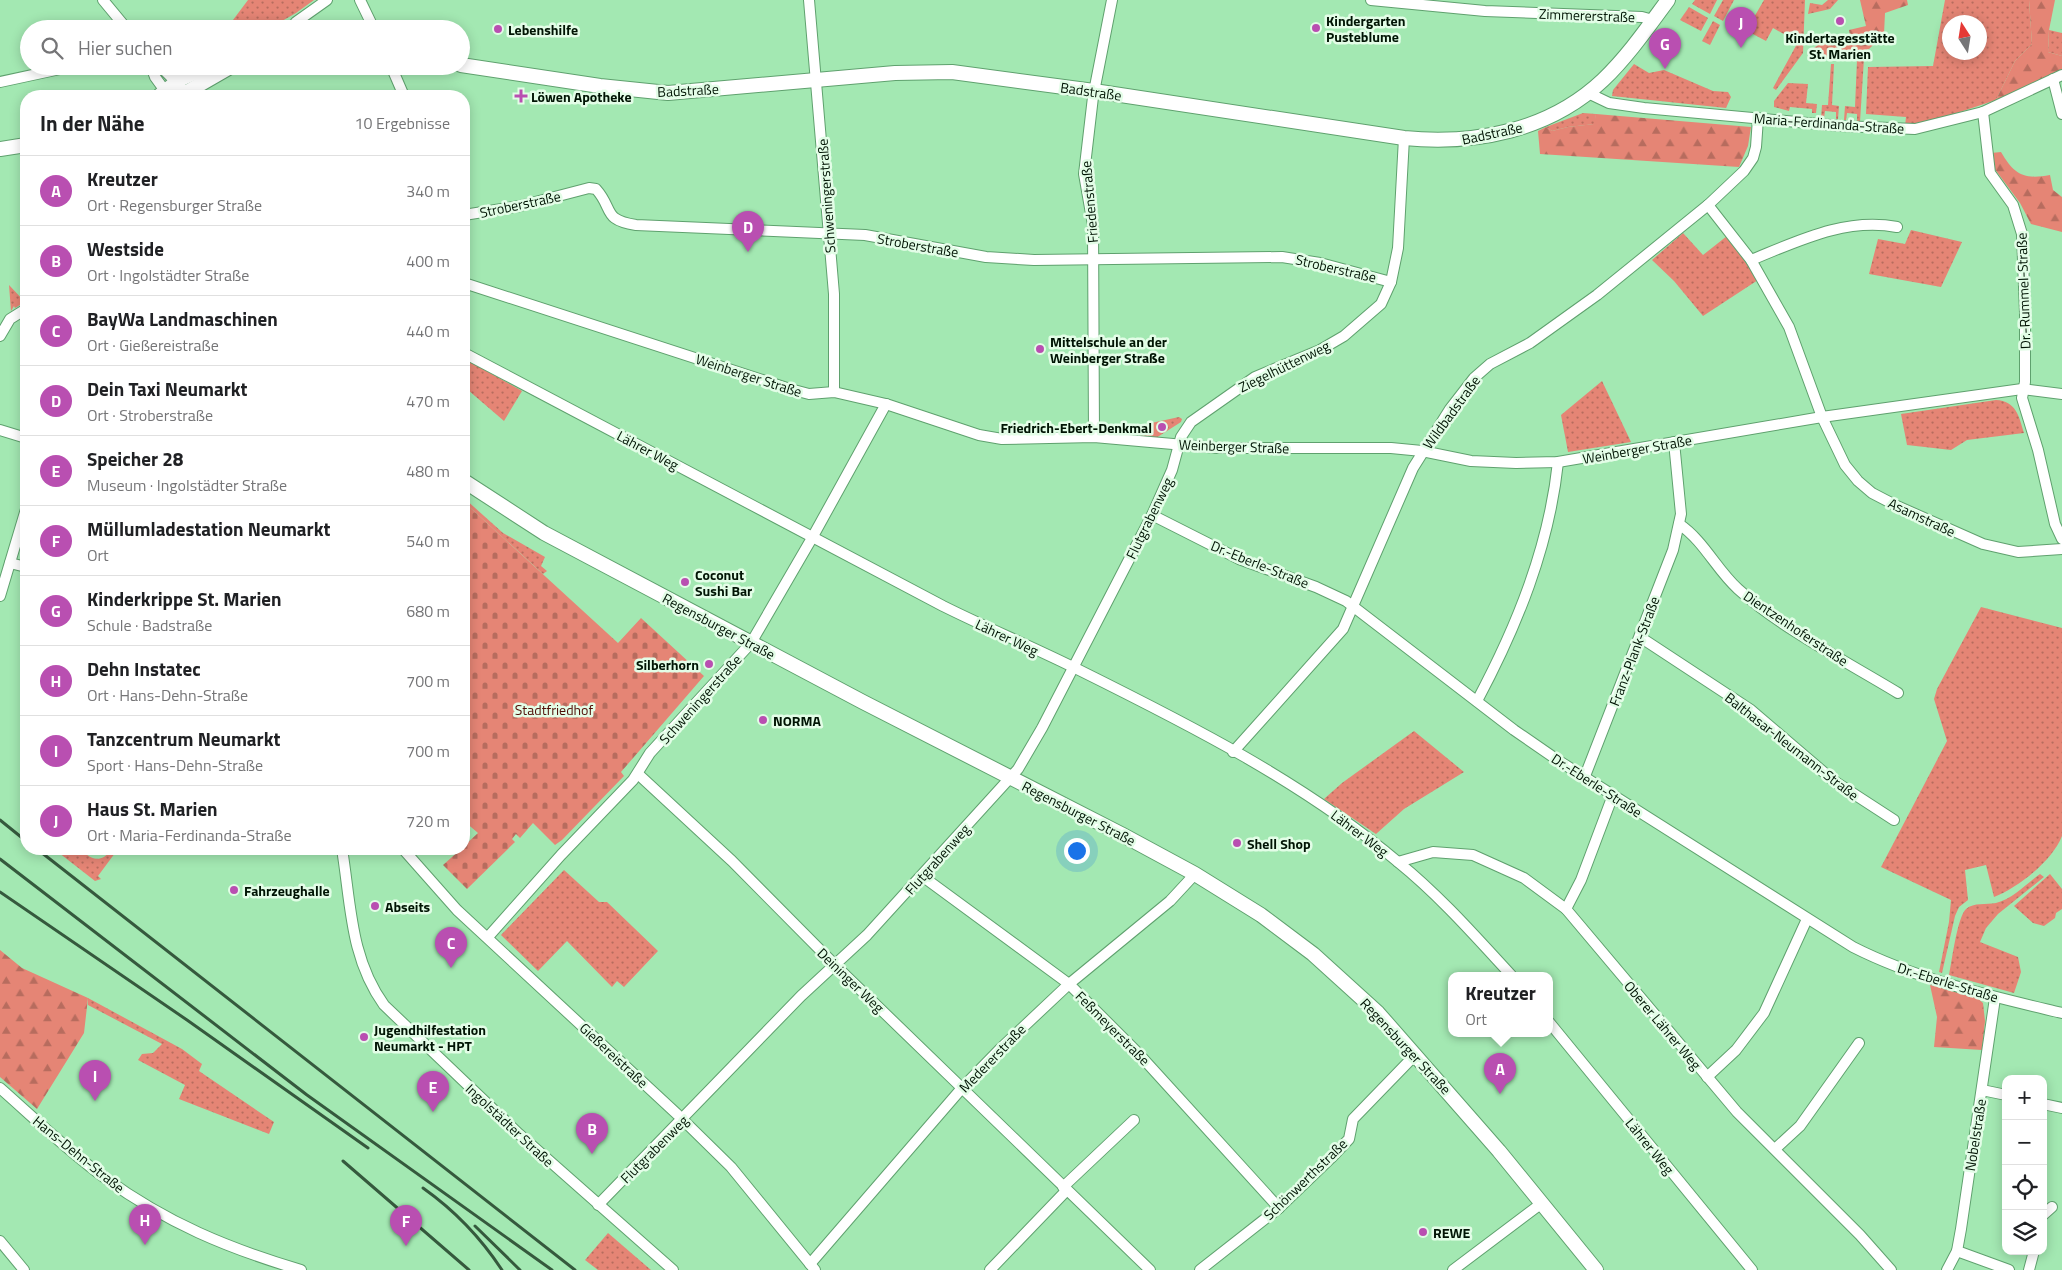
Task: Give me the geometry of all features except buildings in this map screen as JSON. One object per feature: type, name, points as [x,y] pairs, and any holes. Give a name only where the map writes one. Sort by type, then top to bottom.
[{"type":"main road","name":"Badstraße","points":[[470,66],[587,85],[658,92],[914,72],[952,72],[1094,91],[1404,138],[1454,141],[1509,132],[1551,116],[1588,93],[1617,65],[1668,0]]},
{"type":"main road","points":[[175,90],[197,75]]},
{"type":"main road","points":[[177,90],[211,75]]},
{"type":"main road","points":[[0,148],[20,146]]},
{"type":"main road","name":"Regensburger Straße","points":[[470,485],[544,533],[1194,874],[1248,906],[1307,949],[1378,1013],[1416,1054],[1596,1270]]},
{"type":"street","points":[[103,0],[120,20]]},
{"type":"street","points":[[300,20],[327,0]]},
{"type":"street","points":[[360,0],[370,20]]},
{"type":"street","name":"Schweningerstraße","points":[[809,0],[835,313],[834,392]]},
{"type":"street","name":"Friedenstraße","points":[[1094,437],[1092,225],[1084,174],[1094,91],[1112,0]]},
{"type":"street","name":"Zimmererstraße","points":[[1371,0],[1413,2],[1485,11],[1642,17],[1653,20]]},
{"type":"street","points":[[0,82],[32,75]]},
{"type":"street","points":[[154,75],[170,90]]},
{"type":"street","points":[[164,75],[171,90]]},
{"type":"street","points":[[395,75],[401,90]]},
{"type":"street","points":[[2057,77],[2062,114]]},
{"type":"street","name":"Maria-Ferdinanda-Straße","points":[[1588,93],[1609,103],[1622,106],[1841,126],[1909,129],[1946,123],[1982,112],[2057,77]]},
{"type":"street","name":"Dr.-Rummel-Straße","points":[[1982,112],[1990,173],[2013,205],[2022,234],[2025,313],[2024,382],[2022,389],[2024,406],[2038,450],[2055,524],[2062,539]]},
{"type":"street","name":"Wildbadstraße","points":[[1233,752],[1343,629],[1422,451],[1450,410],[1482,370],[1530,343],[1575,312],[1708,204],[1750,164],[1756,147],[1758,118]]},
{"type":"street","name":"Ziegelhüttenweg","points":[[1178,444],[1191,422],[1242,385],[1320,350],[1344,336],[1381,304],[1391,282],[1398,248],[1404,138]]},
{"type":"street","name":"Stroberstraße","points":[[470,214],[520,206],[589,188],[596,189],[612,217],[620,222],[865,235],[986,257],[1034,260],[1282,257],[1320,263],[1391,282]]},
{"type":"street","name":"Asamstraße","points":[[1708,204],[1751,260],[1789,327],[1822,417],[1846,465],[1858,481],[1872,493],[1913,514],[1983,544],[2018,552],[2062,549]]},
{"type":"street","points":[[1751,260],[1842,227],[1876,223],[1897,227]]},
{"type":"street","name":"Weinberger Straße","points":[[470,285],[790,389],[809,394],[834,392],[886,404],[969,432],[993,438],[1094,437],[1218,448],[1391,448],[1422,451],[1471,461],[1558,462],[1822,417],[2022,389],[2062,394]]},
{"type":"street","points":[[0,336],[10,319],[20,313]]},
{"type":"street","name":"Lährer Weg","points":[[470,356],[812,538],[1003,636],[1074,667],[1233,752],[1320,803],[1398,862],[1456,914],[1508,972]]},
{"type":"street","name":"Schweningerstraße","points":[[488,937],[638,774],[650,753],[751,643],[886,404]]},
{"type":"street","points":[[0,430],[20,436]]},
{"type":"street","points":[[1674,442],[1680,505],[1679,524]]},
{"type":"street","name":"Flutgrabenweg","points":[[598,1205],[834,964],[867,935],[1010,778],[1031,749],[1152,515],[1172,470],[1178,444]]},
{"type":"street","points":[[1477,701],[1496,666],[1530,584],[1547,529],[1555,490],[1558,462]]},
{"type":"street","name":"Dr.-Eberle-Straße","points":[[1152,515],[1239,559],[1316,586],[1354,607],[1514,730],[1613,796],[1807,919],[1871,957],[1995,998],[2062,1013]]},
{"type":"street","name":"Franz-Plank-Straße","points":[[1585,776],[1673,550],[1679,524]]},
{"type":"street","name":"Dientzenhoferstraße","points":[[1679,524],[1696,538],[1737,588],[1764,609],[1898,693]]},
{"type":"street","points":[[0,596],[20,529]]},
{"type":"street","points":[[10,563],[20,566]]},
{"type":"street","name":"Balthasar-Neumann-Straße","points":[[1640,637],[1750,710],[1834,781],[1894,820]]},
{"type":"street","name":"Deininger Weg","points":[[638,774],[732,861],[834,964],[1064,1189],[1150,1270]]},
{"type":"street","points":[[1566,909],[1581,880],[1613,796]]},
{"type":"street","name":"Oberer Lährer Weg","points":[[1398,862],[1433,852],[1473,855],[1524,878],[1566,909],[1737,1112],[1891,1270]]},
{"type":"street","name":"Ingolstädter Straße","points":[[343,855],[358,956],[377,996],[416,1038],[598,1205],[673,1270]]},
{"type":"street","name":"Gießereistraße","points":[[408,855],[458,910],[683,1119],[751,1190],[813,1267]]},
{"type":"street","name":"Medererstraße","points":[[813,1267],[962,1088],[1036,1013],[1170,901],[1194,874]]},
{"type":"street","name":"Feßmeyerstraße","points":[[922,876],[1069,984],[1138,1052],[1279,1208]]},
{"type":"street","points":[[1708,1078],[1736,1050],[1764,1013],[1807,919]]},
{"type":"street","name":"Nobelstraße","points":[[1947,1270],[1957,1251],[1995,998]]},
{"type":"street","name":"Lährer Weg","points":[[1553,1027],[1752,1270]]},
{"type":"street","points":[[1775,1149],[1800,1126],[1859,1043]]},
{"type":"street","name":"Schönwerthstraße","points":[[1200,1270],[1279,1208],[1349,1139],[1353,1119],[1416,1054]]},
{"type":"street","name":"Hans-Dehn-Straße","points":[[0,1088],[91,1167],[148,1207],[227,1247],[300,1270]]},
{"type":"street","points":[[1982,1090],[2002,1094]]},
{"type":"street","points":[[2047,1105],[2062,1108]]},
{"type":"street","points":[[990,1270],[1064,1189],[1134,1120]]},
{"type":"street","points":[[1453,1270],[1542,1203]]},
{"type":"street","points":[[2047,1211],[2052,1207]]},
{"type":"street","points":[[0,1241],[24,1270]]},
{"type":"street","points":[[1957,1251],[2009,1270]]},
{"type":"street","points":[[2030,1270],[2033,1255]]},
{"type":"green space","points":[[248,0],[314,0],[284,20],[233,20]]},
{"type":"green space","points":[[1695,0],[1717,0],[1710,14],[1692,4]]},
{"type":"green space","points":[[1723,0],[1734,0],[1723,21],[1714,16]]},
{"type":"green space","points":[[1764,0],[1805,0],[1803,53],[1776,90],[1773,88],[1798,42],[1773,28],[1766,41],[1751,33],[1756,23],[1753,19]]},
{"type":"green space","points":[[1828,0],[1838,0],[1830,9],[1808,14],[1810,3],[1822,5]]},
{"type":"green space","points":[[1860,0],[1907,0],[1908,5],[1885,13],[1884,34],[1869,49],[1834,57],[1829,39],[1850,35],[1849,30],[1866,26]]},
{"type":"green space","points":[[1945,0],[2029,0],[2032,44],[2015,61],[1996,100],[1945,117],[1905,126],[1906,117],[1866,114],[1868,67],[1933,66],[1942,16],[1942,60],[1987,60],[1987,15],[1942,15]]},
{"type":"green space","points":[[2029,0],[2055,0],[2049,30],[2048,52],[2062,56],[2062,70],[1996,100],[2015,61],[2032,44]]},
{"type":"green space","points":[[1689,7],[1708,18],[1701,31],[1680,20]]},
{"type":"green space","points":[[1713,21],[1720,25],[1710,45],[1702,41]]},
{"type":"green space","points":[[2049,30],[2062,33],[2062,56],[2048,52]]},
{"type":"green space","points":[[1829,39],[1834,57],[1815,61],[1809,59],[1813,49]]},
{"type":"green space","points":[[1864,58],[1860,122],[1857,121],[1857,114],[1847,113],[1846,120],[1844,120],[1845,106],[1855,107],[1857,60]]},
{"type":"green space","points":[[1634,64],[1649,73],[1664,70],[1713,91],[1728,92],[1731,97],[1726,108],[1612,96],[1613,90]]},
{"type":"green space","points":[[1831,64],[1834,64],[1832,105],[1839,106],[1838,119],[1836,119],[1836,112],[1825,111],[1824,118],[1821,118],[1822,105],[1828,105]]},
{"type":"green space","points":[[1788,83],[1808,84],[1806,103],[1817,104],[1816,113],[1812,113],[1812,109],[1790,107],[1789,111],[1774,107],[1774,101]]},
{"type":"green space","points":[[1583,113],[1596,114],[1595,124],[1552,131],[1546,127]]},
{"type":"green space","points":[[1596,114],[1751,127],[1748,146],[1739,167],[1540,154],[1538,131],[1546,127],[1552,131],[1594,124]]},
{"type":"green space","points":[[2001,152],[2010,166],[2020,174],[2033,177],[2050,175],[2053,190],[2062,197],[2062,232],[2031,224],[2020,203],[1994,168],[1991,153]]},
{"type":"green space","points":[[1911,230],[1962,242],[1941,287],[1869,274],[1878,239],[1905,244]]},
{"type":"green space","points":[[1683,233],[1703,255],[1727,236],[1758,280],[1703,316],[1674,281],[1652,260]]},
{"type":"green space","points":[[9,285],[20,297],[20,305],[15,308],[14,306],[11,311]]},
{"type":"green space","points":[[470,361],[522,391],[504,421],[470,392]]},
{"type":"green space","points":[[1602,381],[1631,442],[1568,452],[1561,415]]},
{"type":"green space","points":[[1996,400],[2003,401],[2012,406],[2018,415],[2024,433],[1967,440],[1951,450],[1907,445],[1901,414]]},
{"type":"green space","points":[[1179,417],[1182,419],[1181,422],[1156,438],[1105,433]]},
{"type":"green space","points":[[470,503],[503,533],[545,557],[541,566],[547,571],[543,574],[470,507]]},
{"type":"green space","name":"Stadtfriedhof","points":[[470,507],[618,643],[641,618],[704,676],[621,772],[624,776],[562,840],[555,845],[533,823],[520,838],[516,834],[512,839],[515,842],[467,889],[443,865],[454,855],[470,855],[470,840],[478,833],[470,826]]},
{"type":"green space","points":[[1981,607],[2062,628],[2062,836],[2051,854],[2034,872],[2013,887],[1994,897],[1986,865],[1965,870],[1968,900],[1959,907],[1955,916],[1942,973],[1939,972],[1949,922],[1951,900],[1881,867],[1947,741],[1934,699],[1937,689]]},
{"type":"green space","points":[[1414,731],[1464,772],[1404,809],[1376,834],[1324,799],[1342,783]]},
{"type":"green space","points":[[62,855],[87,855],[97,859],[107,855],[114,855],[98,876],[101,879],[95,881]]},
{"type":"green space","points":[[564,870],[599,902],[607,902],[658,951],[624,987],[617,981],[612,987],[567,941],[538,971],[501,935]]},
{"type":"green space","points":[[2040,874],[2044,877],[1998,914],[1986,928],[1980,942],[2018,957],[2021,972],[2014,993],[1949,975],[1957,930],[1966,909],[1976,905],[2002,901],[2014,895]]},
{"type":"green space","points":[[2050,874],[2062,889],[2062,909],[2056,913],[2055,918],[2044,926],[2033,923],[2014,906]]},
{"type":"green space","points":[[0,950],[22,968],[88,998],[84,1033],[37,1109],[0,1077]]},
{"type":"green space","points":[[1930,985],[1973,994],[1983,1003],[1985,1021],[1982,1050],[1934,1047],[1937,1017]]},
{"type":"green space","points":[[88,998],[182,1049],[202,1064],[199,1071],[274,1122],[269,1134],[179,1099],[185,1085],[138,1060],[142,1054],[153,1053],[162,1044],[88,1005]]},
{"type":"green space","points":[[608,1233],[651,1270],[598,1270],[585,1260]]},
{"type":"railway","points":[[0,820],[20,836]]},
{"type":"railway","points":[[45,855],[575,1270]]},
{"type":"railway","points":[[0,859],[307,1095],[552,1270]]},
{"type":"railway","points":[[0,892],[187,1020],[368,1148]]},
{"type":"railway","points":[[343,1161],[469,1270]]},
{"type":"railway","points":[[423,1188],[466,1225],[502,1270]]},
{"type":"railway","points":[[475,1226],[520,1270]]},
{"type":"place","name":"Kindertagesstätte St. Marien","points":[[1840,21]]},
{"type":"place","name":"Kindergarten Pusteblume","points":[[1316,28]]},
{"type":"place","name":"Lebenshilfe","points":[[498,29]]},
{"type":"place","name":"Haus St. Marien","points":[[1741,48]]},
{"type":"place","name":"Kinderkrippe St. Marien","points":[[1665,69]]},
{"type":"place","name":"Löwen Apotheke","points":[[521,96]]},
{"type":"place","name":"Dein Taxi Neumarkt","points":[[748,252]]},
{"type":"place","name":"Mittelschule an der Weinberger Straße","points":[[1040,349]]},
{"type":"place","name":"Friedrich-Ebert-Denkmal","points":[[1162,427]]},
{"type":"place","name":"Coconut Sushi Bar","points":[[685,582]]},
{"type":"place","name":"Silberhorn","points":[[709,664]]},
{"type":"place","name":"NORMA","points":[[763,720]]},
{"type":"place","name":"Shell Shop","points":[[1237,843]]},
{"type":"place","name":"Fahrzeughalle","points":[[234,890]]},
{"type":"place","name":"Abseits","points":[[375,906]]},
{"type":"place","name":"BayWa Landmaschinen","points":[[451,968]]},
{"type":"place","name":"Jugendhilfestation Neumarkt - HPT","points":[[364,1037]]},
{"type":"place","name":"Kreutzer","points":[[1500,1094]]},
{"type":"place","name":"Tanzcentrum Neumarkt","points":[[95,1101]]},
{"type":"place","name":"Speicher 28","points":[[433,1112]]},
{"type":"place","name":"Westside","points":[[592,1154]]},
{"type":"place","name":"REWE","points":[[1423,1232]]},
{"type":"place","name":"Dehn Instatec","points":[[145,1245]]},
{"type":"place","name":"Müllumladestation Neumarkt","points":[[406,1246]]}]
